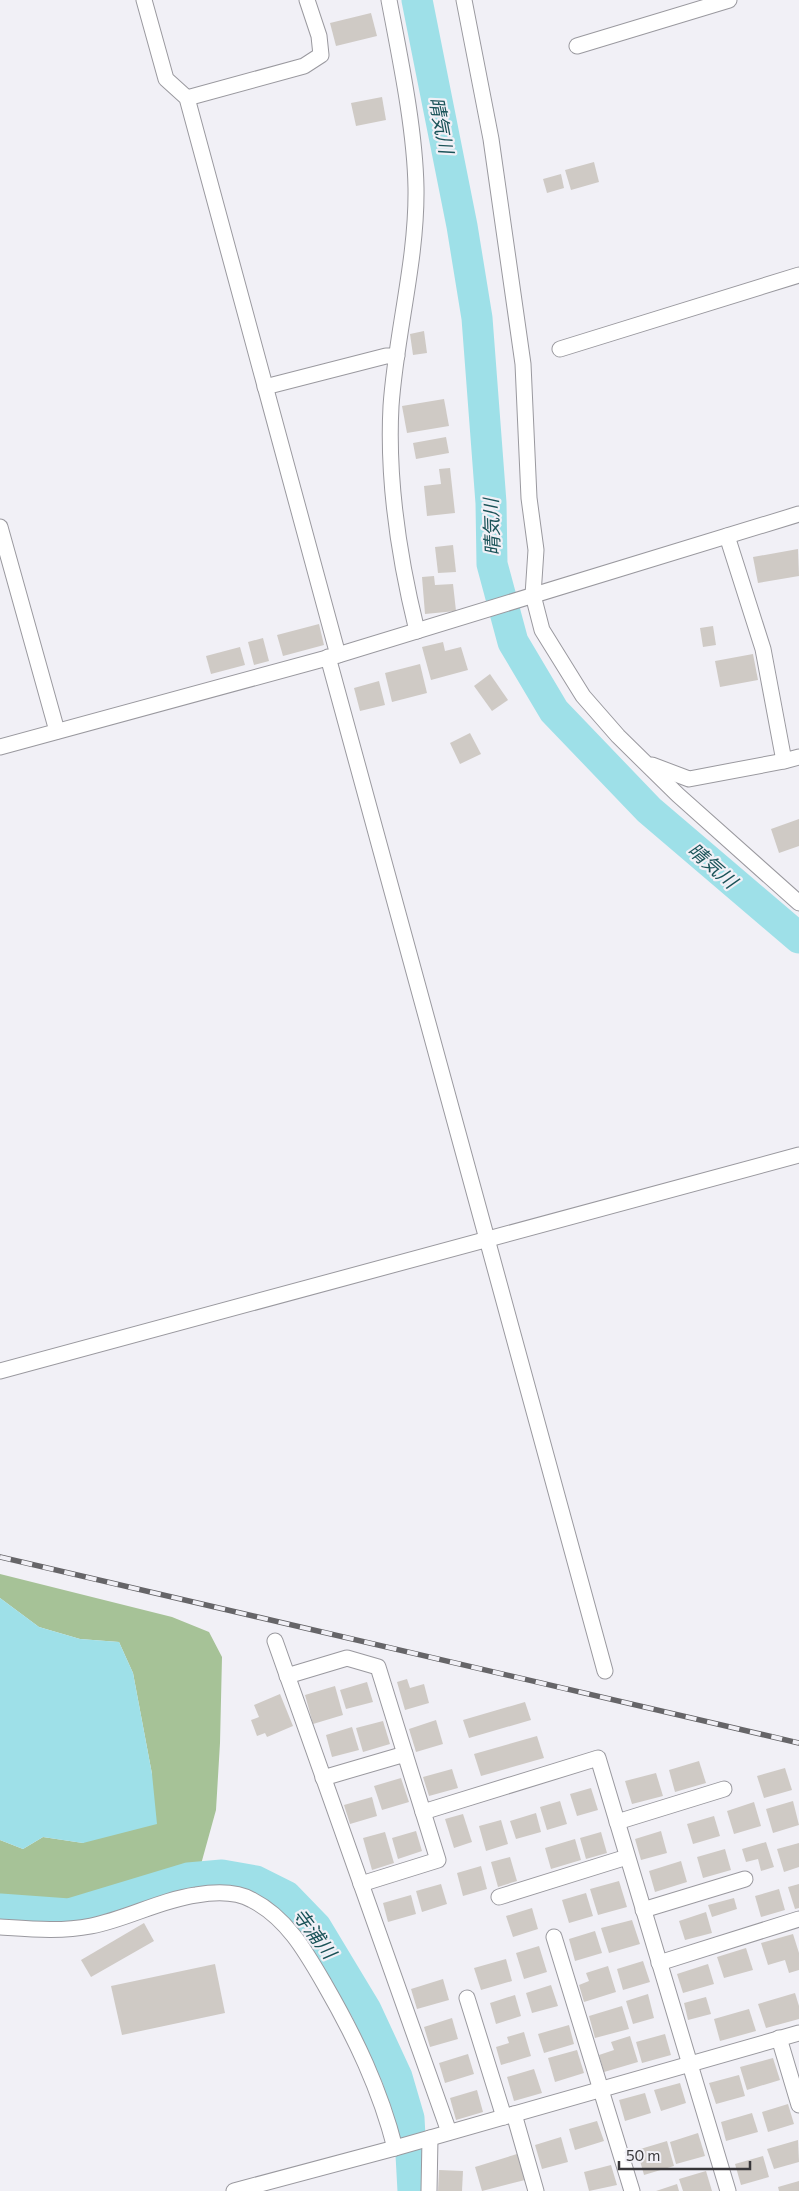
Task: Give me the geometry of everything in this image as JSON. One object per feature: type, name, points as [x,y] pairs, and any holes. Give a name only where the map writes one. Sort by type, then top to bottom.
[{"type":"street","points":[[144,0],[166,79],[187,98],[265,387],[333,656],[487,1239],[605,1671]]},
{"type":"street","points":[[187,98],[304,66],[321,55],[320,36],[307,0]]},
{"type":"street","points":[[389,0],[411,136],[416,186],[414,230],[407,294],[391,406],[391,446],[395,516],[405,581],[417,631]]},
{"type":"street","points":[[464,0],[491,139],[523,364],[529,498],[536,550],[533,595],[542,630],[558,659],[583,696],[618,736],[678,795],[799,902]]},
{"type":"street","points":[[577,46],[730,0]]},
{"type":"street","points":[[560,348],[799,275]]},
{"type":"street","points":[[265,387],[386,356],[397,356]]},
{"type":"street","points":[[0,747],[333,656],[799,514]]},
{"type":"street","points":[[0,527],[57,731]]},
{"type":"street","points":[[727,536],[763,649],[784,761]]},
{"type":"street","points":[[646,763],[689,779],[799,757]]},
{"type":"street","points":[[0,1371],[799,1155]]},
{"type":"street","points":[[274,1641],[450,2132]]},
{"type":"street","points":[[287,1676],[347,1658],[378,1667],[438,1860],[361,1884]]},
{"type":"street","points":[[324,1778],[405,1754]]},
{"type":"street","points":[[423,1812],[598,1758],[688,2064],[728,2191]]},
{"type":"street","points":[[617,1822],[724,1789]]},
{"type":"street","points":[[499,1897],[627,1857]]},
{"type":"street","points":[[643,1910],[745,1879]]},
{"type":"street","points":[[0,1927],[60,1930],[92,1926],[164,1902],[197,1894],[229,1893],[251,1899],[274,1914],[301,1944],[351,2030],[378,2090],[395,2148]]},
{"type":"street","points":[[659,1964],[799,1918]]},
{"type":"street","points":[[554,1937],[632,2191]]},
{"type":"street","points":[[467,1998],[536,2191]]},
{"type":"street","points":[[234,2191],[395,2148],[799,2033]]},
{"type":"street","points":[[779,2038],[799,2105]]},
{"type":"street","points":[[429,2191],[430,2138]]},
{"type":"green space","points":[[0,1574],[172,1617],[209,1632],[222,1657],[220,1743],[216,1810],[195,1886],[121,1912],[67,1923],[0,1917],[0,1840],[23,1849],[43,1837],[83,1843],[152,1774],[133,1673],[119,1642],[80,1639],[39,1627],[0,1598]]},
{"type":"water","points":[[0,1598],[39,1627],[80,1639],[119,1642],[133,1673],[152,1774],[157,1824],[83,1843],[43,1837],[23,1849],[0,1840]]},
{"type":"building","points":[[371,13],[377,36],[336,46],[330,23]]},
{"type":"building","points":[[382,97],[386,120],[356,126],[351,103]]},
{"type":"building","points":[[594,162],[599,182],[571,190],[565,170]]},
{"type":"building","points":[[561,174],[564,188],[547,193],[543,179]]},
{"type":"building","points":[[424,331],[427,353],[413,355],[410,334]]},
{"type":"building","points":[[444,399],[449,426],[407,433],[402,406]]},
{"type":"building","points":[[446,437],[449,453],[416,459],[413,443]]},
{"type":"building","points":[[450,468],[455,513],[427,516],[424,486],[441,484],[439,469]]},
{"type":"building","points":[[453,545],[456,572],[438,573],[435,547]]},
{"type":"building","points":[[798,549],[799,576],[758,583],[753,557]]},
{"type":"building","points":[[434,576],[435,585],[453,584],[456,611],[425,614],[422,577]]},
{"type":"building","points":[[319,624],[324,645],[283,656],[277,635]]},
{"type":"building","points":[[713,626],[716,645],[703,647],[700,628]]},
{"type":"building","points":[[263,638],[269,661],[254,665],[248,642]]},
{"type":"building","points":[[443,642],[445,651],[461,647],[468,670],[431,680],[422,647]]},
{"type":"building","points":[[240,647],[245,665],[211,674],[206,656]]},
{"type":"building","points":[[753,654],[758,680],[720,687],[715,661]]},
{"type":"building","points":[[420,664],[427,693],[392,702],[385,673]]},
{"type":"building","points":[[490,674],[508,700],[492,711],[474,686]]},
{"type":"building","points":[[379,681],[385,705],[360,711],[354,688]]},
{"type":"building","points":[[470,733],[481,754],[460,764],[450,743]]},
{"type":"building","points":[[799,819],[799,846],[779,853],[771,829]]},
{"type":"building","points":[[407,1679],[410,1688],[424,1684],[429,1703],[405,1710],[397,1682]]},
{"type":"building","points":[[367,1682],[373,1702],[346,1709],[340,1690]]},
{"type":"building","points":[[335,1686],[343,1715],[313,1724],[305,1695]]},
{"type":"building","points":[[280,1694],[293,1726],[267,1737],[265,1733],[257,1736],[251,1720],[259,1717],[254,1705]]},
{"type":"building","points":[[525,1702],[531,1720],[469,1738],[463,1720]]},
{"type":"building","points":[[436,1720],[443,1744],[416,1752],[409,1729]]},
{"type":"building","points":[[383,1721],[390,1744],[363,1752],[356,1728]]},
{"type":"building","points":[[352,1727],[359,1750],[332,1757],[326,1735]]},
{"type":"building","points":[[537,1736],[544,1758],[481,1776],[474,1754]]},
{"type":"building","points":[[699,1761],[706,1783],[675,1792],[669,1770]]},
{"type":"building","points":[[785,1768],[792,1790],[764,1798],[757,1776]]},
{"type":"building","points":[[452,1769],[458,1788],[429,1796],[423,1777]]},
{"type":"building","points":[[656,1773],[663,1796],[632,1804],[625,1781]]},
{"type":"building","points":[[401,1778],[409,1802],[382,1810],[374,1786]]},
{"type":"building","points":[[591,1788],[598,1810],[577,1816],[570,1794]]},
{"type":"building","points":[[372,1797],[377,1816],[350,1824],[344,1805]]},
{"type":"building","points":[[560,1801],[567,1824],[547,1830],[540,1807]]},
{"type":"building","points":[[793,1801],[799,1825],[773,1833],[766,1809]]},
{"type":"building","points":[[754,1802],[761,1826],[734,1834],[727,1811]]},
{"type":"building","points":[[536,1813],[541,1832],[516,1839],[510,1821]]},
{"type":"building","points":[[463,1814],[472,1842],[454,1848],[445,1819]]},
{"type":"building","points":[[714,1816],[720,1836],[693,1844],[687,1824]]},
{"type":"building","points":[[501,1820],[508,1844],[486,1851],[479,1826]]},
{"type":"building","points":[[416,1831],[422,1851],[398,1859],[392,1838]]},
{"type":"building","points":[[661,1831],[667,1853],[641,1860],[635,1839]]},
{"type":"building","points":[[385,1832],[394,1863],[372,1870],[363,1838]]},
{"type":"building","points":[[601,1832],[607,1853],[586,1859],[580,1838]]},
{"type":"building","points":[[575,1839],[581,1860],[551,1869],[545,1848]]},
{"type":"building","points":[[766,1842],[774,1867],[761,1871],[758,1859],[746,1862],[742,1849]]},
{"type":"building","points":[[799,1843],[799,1867],[784,1872],[777,1849]]},
{"type":"building","points":[[725,1849],[731,1870],[703,1878],[697,1857]]},
{"type":"building","points":[[510,1857],[517,1881],[498,1887],[491,1862]]},
{"type":"building","points":[[681,1861],[687,1882],[655,1892],[649,1871]]},
{"type":"building","points":[[481,1866],[487,1889],[463,1896],[457,1873]]},
{"type":"building","points":[[619,1881],[627,1907],[598,1915],[590,1889]]},
{"type":"building","points":[[441,1884],[447,1904],[422,1912],[416,1891]]},
{"type":"building","points":[[799,1884],[799,1908],[795,1909],[788,1887]]},
{"type":"building","points":[[779,1889],[785,1910],[761,1917],[755,1896]]},
{"type":"building","points":[[586,1893],[593,1916],[569,1923],[562,1900]]},
{"type":"building","points":[[411,1895],[416,1914],[388,1922],[383,1903]]},
{"type":"building","points":[[734,1898],[737,1909],[712,1917],[708,1905]]},
{"type":"building","points":[[532,1908],[538,1929],[513,1937],[506,1916]]},
{"type":"building","points":[[706,1912],[712,1933],[685,1940],[679,1921]]},
{"type":"building","points":[[632,1920],[640,1944],[609,1953],[601,1928]]},
{"type":"building","points":[[144,1923],[154,1941],[91,1977],[81,1960]]},
{"type":"building","points":[[595,1931],[602,1953],[575,1961],[569,1939]]},
{"type":"building","points":[[793,1934],[799,1953],[799,1970],[789,1973],[785,1960],[768,1965],[761,1943]]},
{"type":"building","points":[[539,1946],[547,1972],[524,1979],[516,1953]]},
{"type":"building","points":[[746,1948],[753,1970],[724,1978],[717,1957]]},
{"type":"building","points":[[506,1959],[512,1981],[481,1990],[474,1968]]},
{"type":"building","points":[[643,1961],[650,1982],[623,1990],[617,1969]]},
{"type":"building","points":[[215,1964],[225,2013],[122,2035],[111,1986]]},
{"type":"building","points":[[708,1964],[714,1984],[683,1993],[677,1974]]},
{"type":"building","points":[[608,1966],[616,1992],[584,2002],[579,1985],[589,1981],[586,1973]]},
{"type":"building","points":[[443,1979],[449,2000],[417,2009],[411,1989]]},
{"type":"building","points":[[551,1985],[558,2006],[532,2013],[526,1993]]},
{"type":"building","points":[[795,1993],[799,2006],[799,2019],[766,2028],[758,2004]]},
{"type":"building","points":[[648,1994],[654,2018],[633,2024],[626,2001]]},
{"type":"building","points":[[515,1995],[521,2016],[496,2024],[490,2003]]},
{"type":"building","points":[[706,1997],[711,2014],[688,2020],[684,2003]]},
{"type":"building","points":[[622,2006],[629,2029],[595,2038],[589,2016]]},
{"type":"building","points":[[749,2009],[756,2031],[720,2041],[714,2019]]},
{"type":"building","points":[[452,2018],[458,2039],[430,2047],[424,2027]]},
{"type":"building","points":[[569,2025],[574,2044],[544,2053],[538,2034]]},
{"type":"building","points":[[524,2032],[531,2056],[501,2065],[496,2047],[509,2043],[507,2037]]},
{"type":"building","points":[[665,2034],[671,2055],[642,2063],[636,2042]]},
{"type":"building","points":[[630,2036],[638,2062],[604,2072],[599,2055],[614,2050],[611,2042]]},
{"type":"building","points":[[577,2050],[584,2073],[555,2082],[548,2058]]},
{"type":"building","points":[[468,2054],[474,2074],[445,2083],[439,2063]]},
{"type":"building","points":[[773,2058],[780,2080],[747,2090],[740,2067]]},
{"type":"building","points":[[534,2069],[542,2093],[514,2101],[507,2077]]},
{"type":"building","points":[[739,2075],[745,2096],[716,2104],[709,2083]]},
{"type":"building","points":[[680,2083],[686,2103],[661,2111],[654,2090]]},
{"type":"building","points":[[477,2090],[483,2112],[456,2120],[450,2098]]},
{"type":"building","points":[[645,2093],[651,2113],[625,2121],[619,2100]]},
{"type":"building","points":[[788,2104],[794,2124],[768,2132],[762,2112]]},
{"type":"building","points":[[752,2113],[758,2132],[726,2141],[721,2122]]},
{"type":"building","points":[[597,2121],[604,2141],[575,2150],[569,2129]]},
{"type":"building","points":[[698,2133],[705,2156],[676,2164],[670,2142]]},
{"type":"building","points":[[561,2137],[568,2162],[542,2169],[535,2145]]},
{"type":"building","points":[[798,2140],[799,2162],[774,2169],[767,2149]]},
{"type":"building","points":[[667,2141],[674,2166],[644,2175],[637,2150]]},
{"type":"building","points":[[517,2154],[525,2180],[482,2191],[475,2167]]},
{"type":"building","points":[[763,2156],[769,2177],[741,2185],[735,2164]]},
{"type":"building","points":[[611,2165],[617,2185],[589,2191],[584,2172]]},
{"type":"building","points":[[439,2170],[463,2171],[462,2191],[438,2191]]},
{"type":"building","points":[[706,2171],[712,2191],[683,2191],[679,2179]]},
{"type":"building","points":[[799,2181],[799,2191],[779,2191],[778,2187]]},
{"type":"building","points":[[677,2184],[679,2191],[656,2191]]},
{"type":"waterway","name":"晴気川","points":[[417,0],[462,226],[477,318],[491,503],[492,564],[513,642],[554,711],[649,810],[799,938]]},
{"type":"waterway","name":"寺浦川","points":[[0,1909],[69,1914],[188,1878],[222,1875],[256,1881],[286,1896],[316,1927],[366,2010],[397,2077],[409,2118],[413,2191]]},
{"type":"railway","points":[[0,1557],[799,1743]]}]
